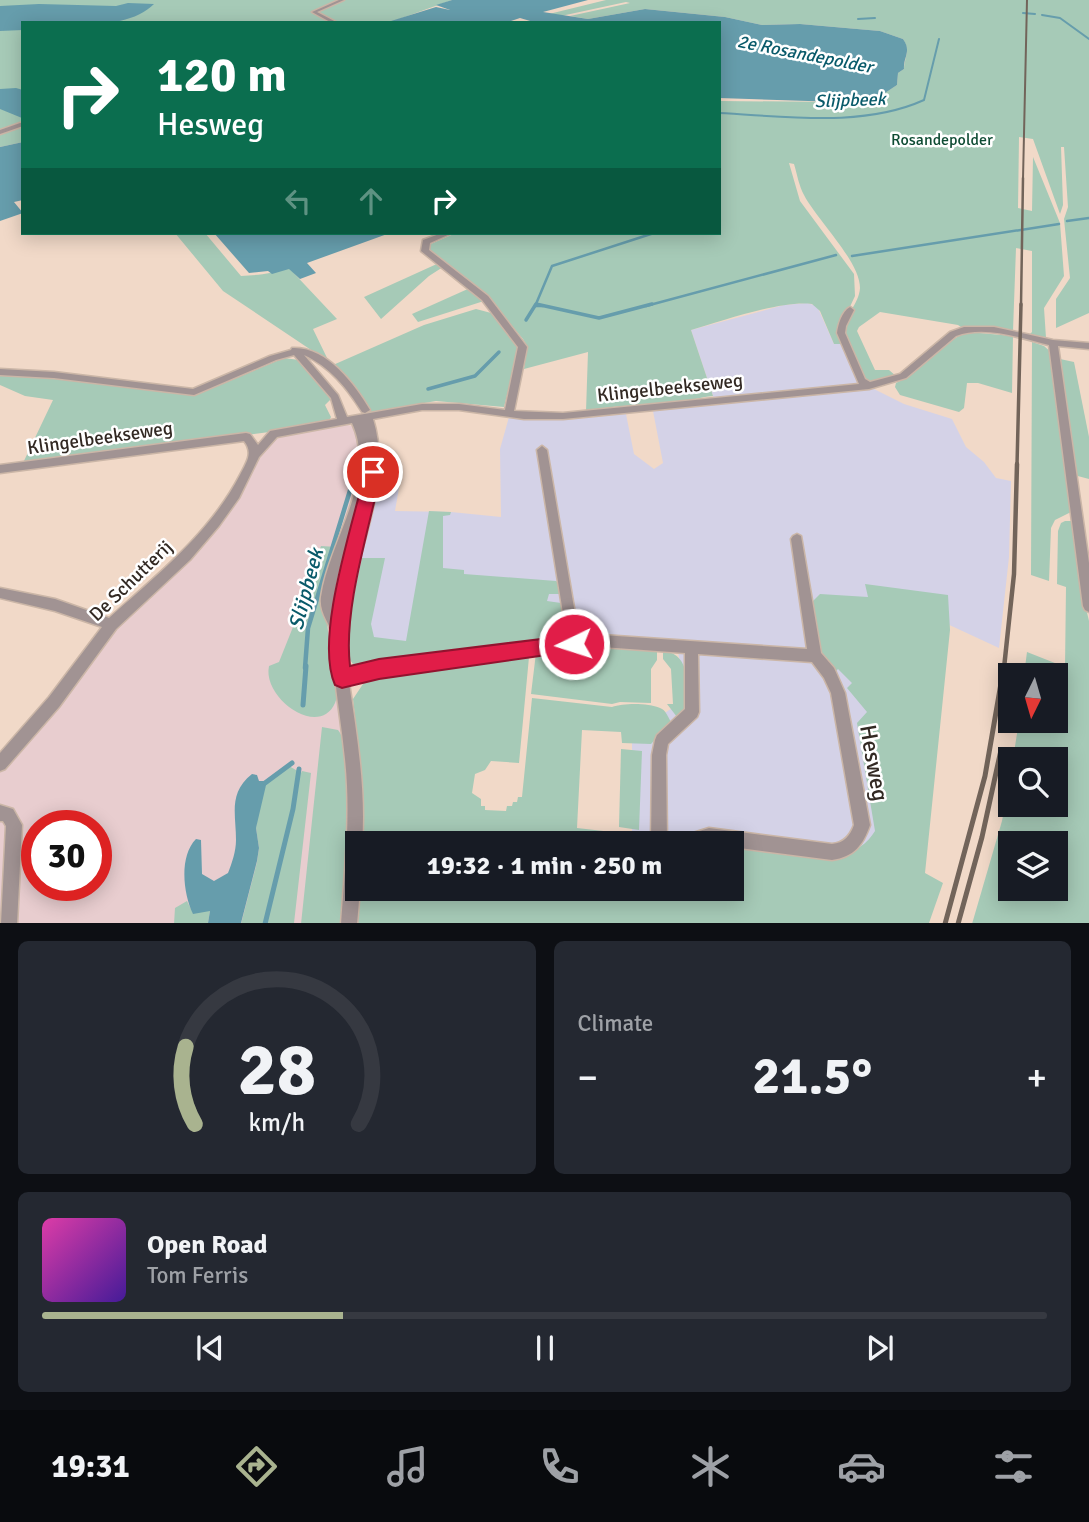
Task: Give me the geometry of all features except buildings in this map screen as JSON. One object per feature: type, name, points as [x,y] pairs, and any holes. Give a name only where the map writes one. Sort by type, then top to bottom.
[{"type":"street","points":[[332,21],[314,12],[342,0]]},
{"type":"street","points":[[0,132],[21,125]]},
{"type":"street","points":[[443,235],[426,242],[425,251],[488,302],[523,347],[509,414]]},
{"type":"street","points":[[850,310],[841,333],[861,381],[869,386]]},
{"type":"street","name":"Klingelbeekseweg","points":[[274,434],[435,407],[509,414],[576,416],[869,386],[903,376],[953,334],[964,330],[994,330],[1053,343],[1089,346]]},
{"type":"street","points":[[1053,343],[1089,606]]},
{"type":"street","points":[[295,350],[335,397],[364,438],[363,476],[327,600],[329,615],[339,636]]},
{"type":"street","points":[[0,372],[54,375],[194,392],[295,350],[305,351],[333,370],[358,397],[367,416],[374,447],[373,472],[339,636],[353,762],[356,824],[349,923]]},
{"type":"street","name":"De Schutterij","points":[[0,764],[54,702],[111,625],[186,556],[215,523],[235,495],[255,454],[274,434]]},
{"type":"street","name":"Klingelbeekseweg","points":[[0,469],[246,437],[252,443],[255,454]]},
{"type":"street","points":[[542,450],[574,644]]},
{"type":"street","name":"Hesweg","points":[[744,841],[832,852],[848,849],[859,835],[862,825],[838,693],[829,673],[815,656],[797,539]]},
{"type":"street","points":[[0,593],[55,605],[111,625]]},
{"type":"street","points":[[342,678],[392,667],[574,644],[633,642],[815,656]]},
{"type":"street","points":[[659,831],[659,755],[662,740],[692,712],[691,646]]},
{"type":"street","points":[[0,813],[8,814],[15,825],[9,923]]},
{"type":"shaded area","points":[[807,303],[817,306],[834,344],[843,344],[858,381],[904,404],[952,419],[966,447],[984,462],[996,478],[1011,481],[1009,557],[999,648],[943,622],[878,704],[879,875],[744,847],[744,831],[632,831],[632,734],[677,705],[680,662],[676,642],[350,660],[344,648],[348,606],[377,482],[400,482],[395,511],[451,512],[501,517],[500,449],[509,417],[567,420],[626,414],[634,454],[654,469],[663,463],[653,411],[716,405],[691,330],[784,305]]},
{"type":"shaded area","points":[[344,424],[355,427],[362,452],[360,476],[324,597],[346,762],[340,923],[0,923],[0,770],[124,617],[173,573],[273,441],[282,436]]},
{"type":"green space","points":[[0,0],[452,0],[394,21],[21,21],[21,142],[0,147]]},
{"type":"green space","name":"Rosandepolder","points":[[606,0],[1089,0],[1089,313],[1056,328],[1056,299],[1070,278],[1064,219],[1068,207],[1064,147],[1061,147],[1063,205],[1060,214],[1033,139],[1019,137],[1018,208],[1032,211],[1033,157],[1060,223],[1064,276],[1044,308],[1046,338],[1029,335],[1032,332],[1032,251],[1016,248],[1013,331],[984,326],[961,327],[880,312],[857,331],[875,370],[889,370],[896,376],[867,382],[843,333],[859,294],[858,277],[846,253],[810,205],[799,184],[794,164],[789,163],[800,201],[854,274],[855,296],[840,328],[843,344],[834,344],[820,311],[812,304],[785,305],[752,312],[691,330],[713,396],[675,403],[586,411],[588,352],[524,369],[527,346],[523,339],[490,300],[424,247],[451,235],[721,235],[721,101],[839,102],[879,97],[897,85],[898,73],[904,69],[907,51],[903,39],[880,31],[800,24],[762,25],[725,17],[645,9],[588,19],[570,16],[630,3],[626,2],[561,16],[549,14]]},
{"type":"green space","points":[[177,235],[207,235],[241,276],[289,268],[337,319],[313,329],[329,362],[223,291]]},
{"type":"green space","points":[[439,263],[443,267],[429,276],[381,319],[364,297]]},
{"type":"green space","points":[[470,288],[484,301],[418,322],[412,314]]},
{"type":"green space","points":[[476,309],[495,314],[519,347],[504,407],[436,401],[371,412],[355,387],[333,365],[424,325]]},
{"type":"green space","points":[[968,332],[1013,336],[1012,393],[978,383],[967,383],[964,408],[959,412],[900,395],[895,387],[896,383],[906,378],[949,342]]},
{"type":"green space","points":[[1032,342],[1044,346],[1053,354],[1071,512],[1055,520],[1051,528],[1049,581],[1031,575]]},
{"type":"green space","points":[[284,358],[299,360],[331,399],[325,405],[331,417],[329,421],[277,431],[23,463],[53,400],[25,396],[0,385],[0,374],[88,381],[196,395]]},
{"type":"green space","points":[[1060,359],[1074,362],[1089,437],[1089,479],[1074,475]]},
{"type":"green space","points":[[429,511],[451,512],[450,515],[443,516],[443,568],[464,570],[464,574],[556,581],[560,584],[561,594],[549,594],[547,601],[561,603],[567,624],[558,639],[365,666],[353,664],[348,657],[350,613],[362,558],[385,558],[371,624],[374,637],[406,641]]},
{"type":"green space","points":[[1073,521],[1082,592],[1089,621],[1089,923],[972,923],[998,835],[998,901],[1068,901],[1068,831],[999,831],[1003,817],[1068,817],[1068,747],[1015,747],[1017,733],[1068,733],[1066,587],[1057,584],[1058,531],[1061,523]]},
{"type":"green space","points":[[321,546],[337,547],[327,622],[338,685],[335,703],[327,713],[317,717],[305,716],[283,701],[269,678],[269,666],[279,662],[309,587],[308,582]]},
{"type":"green space","points":[[865,584],[948,595],[950,630],[925,873],[943,883],[929,923],[356,923],[358,901],[744,901],[744,845],[841,856],[861,846],[875,831],[857,723],[867,712],[847,688],[852,683],[838,669],[835,672],[820,656],[812,602],[820,594],[868,597]]},
{"type":"green space","points":[[586,647],[657,651],[657,660],[651,669],[651,703],[612,704],[531,694],[536,653]]},
{"type":"green space","points":[[665,651],[680,659],[686,673],[687,707],[677,717],[667,704],[673,704],[671,669],[663,659]]},
{"type":"green space","points":[[1027,652],[1055,663],[1026,663]]},
{"type":"green space","points":[[525,653],[529,657],[519,763],[491,761],[485,770],[475,774],[472,793],[481,799],[481,806],[485,806],[485,810],[506,811],[507,806],[512,806],[518,797],[522,797],[532,698],[612,707],[636,704],[655,706],[664,710],[671,722],[651,744],[622,743],[621,732],[582,730],[577,828],[604,831],[361,831],[360,760],[353,699],[365,681],[379,674]]},
{"type":"green space","points":[[322,727],[338,730],[345,745],[349,767],[350,823],[349,831],[345,831],[342,923],[301,923]]},
{"type":"green space","points":[[621,749],[642,751],[639,830],[619,827]]},
{"type":"green space","points":[[289,766],[301,773],[311,773],[294,923],[241,923],[257,862],[258,809],[267,781]]},
{"type":"green space","points":[[187,901],[193,913],[208,909],[208,923],[174,923],[175,908]]},
{"type":"water","name":"2e Rosandepolder","points":[[452,0],[588,0],[543,12],[588,19],[645,9],[725,17],[762,25],[800,24],[880,31],[903,39],[907,51],[904,69],[898,73],[897,85],[879,97],[839,102],[721,98],[721,21],[530,21],[520,18],[511,21],[391,21],[436,7],[450,10],[436,5]]},
{"type":"water","points":[[128,3],[154,4],[142,13],[118,21],[21,21],[21,30],[0,31],[0,6],[116,6]]},
{"type":"water","points":[[0,89],[21,89],[21,118],[0,109]]},
{"type":"water","points":[[21,142],[21,200],[14,202],[21,214],[0,221],[0,147]]},
{"type":"water","points":[[216,235],[384,235],[307,263],[316,273],[300,279],[289,269],[272,274],[268,271],[249,273]]},
{"type":"water","points":[[252,774],[257,775],[259,781],[267,781],[256,828],[259,848],[257,861],[241,923],[208,923],[210,911],[193,914],[190,906],[184,875],[187,855],[196,839],[201,840],[202,874],[214,881],[228,873],[236,844],[236,796],[244,781]]},
{"type":"waterway","name":"Slijpbeek","points":[[1023,13],[1035,14]]},
{"type":"waterway","points":[[1042,15],[1060,18],[1089,39]]},
{"type":"waterway","points":[[858,19],[875,18]]},
{"type":"waterway","name":"Slijpbeek","points":[[721,113],[823,118],[900,109],[924,100],[939,39]]},
{"type":"waterway","name":"Slijpbeek","points":[[1067,221],[1089,218]]},
{"type":"waterway","name":"Slijpbeek","points":[[852,256],[1059,224]]},
{"type":"waterway","name":"Slijpbeek","points":[[536,304],[552,266],[648,235]]},
{"type":"waterway","name":"Slijpbeek","points":[[646,306],[836,255]]},
{"type":"waterway","name":"Slijpbeek","points":[[526,320],[536,304]]},
{"type":"waterway","name":"Slijpbeek","points":[[536,304],[599,318],[652,304]]},
{"type":"waterway","name":"Slijpbeek","points":[[535,306],[543,306]]},
{"type":"waterway","name":"Slijpbeek","points":[[428,389],[475,376],[499,352]]},
{"type":"waterway","name":"Slijpbeek","points":[[305,668],[308,628],[352,484]]},
{"type":"waterway","name":"Slijpbeek","points":[[303,705],[306,666]]},
{"type":"waterway","points":[[265,783],[292,763]]},
{"type":"waterway","name":"Slijpbeek","points":[[265,923],[293,809],[299,769]]},
{"type":"railway","points":[[1023,179],[1027,0]]},
{"type":"railway","points":[[1021,306],[1023,178]]},
{"type":"railway","points":[[1017,465],[1021,304]]},
{"type":"railway","points":[[1005,663],[1014,574],[1017,464]]},
{"type":"railway","points":[[945,923],[985,776],[998,701]]},
{"type":"railway","points":[[958,923],[982,837],[998,764]]},
{"type":"route","points":[[373,472],[342,612],[338,650],[342,678],[379,669],[533,647],[574,644]]}]
